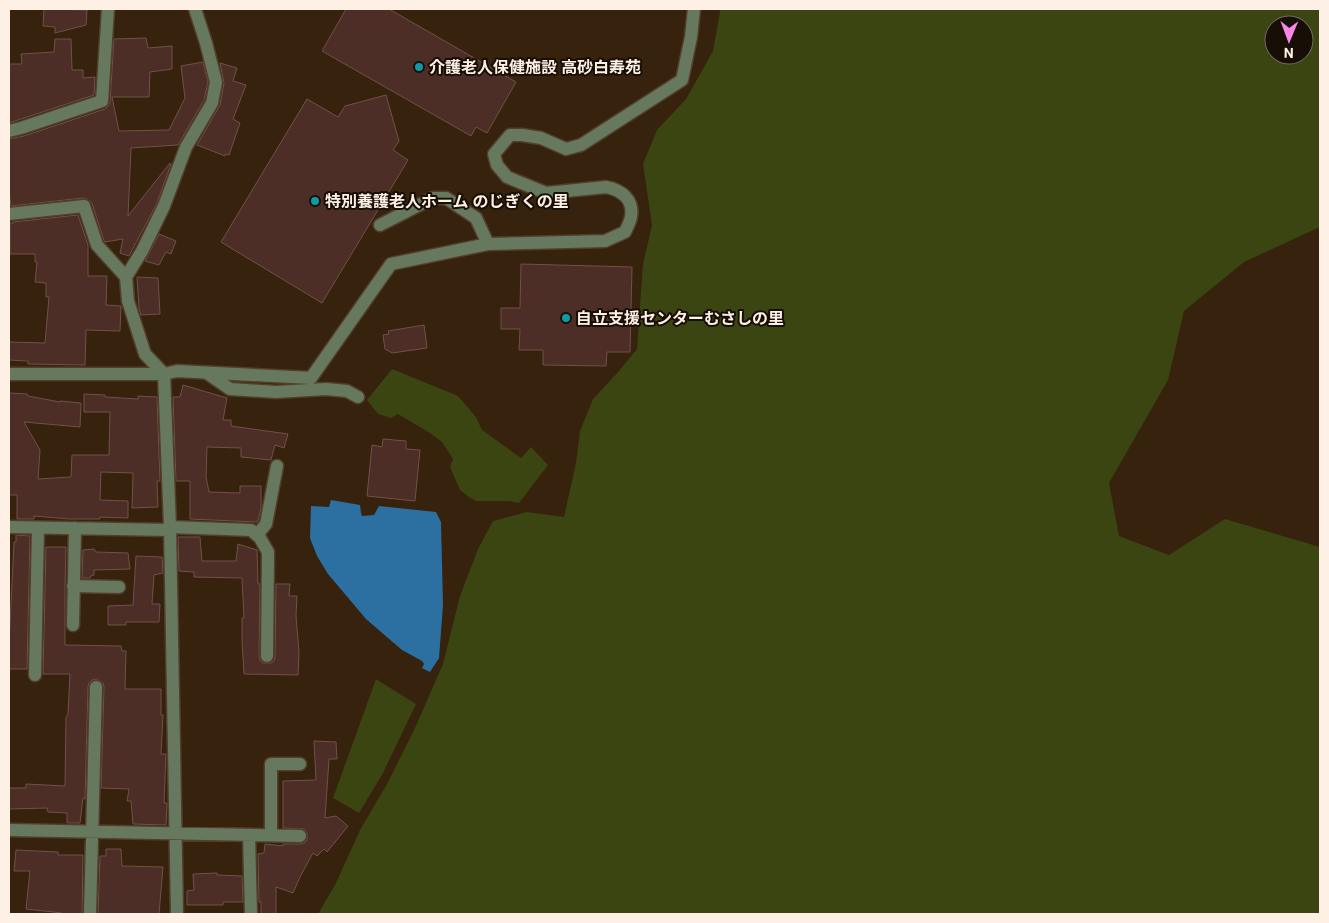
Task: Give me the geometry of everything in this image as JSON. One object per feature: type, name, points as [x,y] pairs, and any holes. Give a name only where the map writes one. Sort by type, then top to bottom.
[{"type":"street","points":[[9,131],[102,101],[108,9]]},
{"type":"street","points":[[178,914],[170,529],[164,374],[145,354],[128,302],[126,278],[164,206],[186,147],[212,103],[216,82],[195,9]]},
{"type":"street","points":[[9,374],[164,374],[177,371],[311,378],[391,264],[488,244],[605,241],[625,232],[631,217],[631,205],[626,196],[616,189],[606,187],[546,193],[507,177],[497,165],[494,154],[510,135],[541,138],[566,149],[581,145],[682,80],[691,37],[694,9]]},
{"type":"street","points":[[380,225],[433,198],[446,198],[476,218],[488,244]]},
{"type":"street","points":[[9,214],[84,206],[97,245],[126,278]]},
{"type":"street","points":[[207,373],[230,388],[276,392],[326,389],[347,391],[358,397]]},
{"type":"street","points":[[257,535],[266,524],[277,466]]},
{"type":"street","points":[[9,527],[251,530],[260,538],[268,552],[267,656]]},
{"type":"street","points":[[35,675],[38,528]]},
{"type":"street","points":[[72,625],[75,528]]},
{"type":"street","points":[[74,586],[119,587]]},
{"type":"street","points":[[90,914],[96,687]]},
{"type":"street","points":[[271,835],[270,764],[300,764]]},
{"type":"street","points":[[9,830],[300,836]]},
{"type":"street","points":[[249,835],[251,914]]},
{"type":"green space","points":[[719,9],[1320,9],[1320,227],[1244,262],[1184,311],[1168,380],[1109,483],[1119,536],[1169,555],[1225,519],[1320,547],[1320,914],[318,914],[336,883],[360,830],[387,784],[415,728],[443,664],[460,596],[478,549],[493,521],[527,512],[564,517],[576,463],[580,431],[593,399],[637,349],[643,264],[652,225],[643,164],[657,130],[686,99],[713,51]]},
{"type":"green space","points":[[392,369],[458,396],[476,417],[482,430],[521,458],[531,447],[548,465],[519,503],[509,501],[476,501],[469,497],[460,490],[450,467],[453,459],[442,442],[398,414],[391,418],[378,414],[367,400]]},
{"type":"green space","points":[[376,679],[416,704],[383,773],[359,813],[333,798]]},
{"type":"water","points":[[331,500],[360,505],[362,516],[374,515],[379,506],[436,512],[441,522],[443,605],[439,658],[430,672],[422,668],[424,664],[422,661],[402,650],[366,619],[328,574],[317,556],[310,538],[311,506],[329,507]]},
{"type":"building","points":[[44,9],[87,10],[86,25],[55,33],[55,27],[43,26]]},
{"type":"building","name":"介護老人保健施設 高砂白寿苑","points":[[346,9],[389,9],[516,82],[487,133],[476,127],[471,136],[322,51]]},
{"type":"building","points":[[146,38],[148,48],[172,46],[172,69],[150,72],[149,97],[112,97],[119,131],[169,130],[185,98],[181,66],[203,62],[208,82],[204,100],[178,145],[131,148],[128,216],[171,164],[157,203],[129,256],[120,253],[123,239],[104,241],[92,203],[87,199],[11,206],[9,191],[9,139],[24,136],[105,109],[110,102],[114,39]]},
{"type":"building","points":[[55,39],[71,39],[72,70],[83,70],[83,78],[95,77],[94,95],[9,123],[9,64],[22,64],[21,54],[54,52]]},
{"type":"building","points":[[220,63],[237,68],[233,81],[246,85],[233,119],[240,123],[229,155],[226,154],[225,156],[197,145],[220,105],[224,83]]},
{"type":"building","name":"特別養護老人ホーム のじぎくの里","points":[[386,95],[399,141],[393,150],[408,160],[322,303],[221,242],[307,99],[338,117],[345,106]]},
{"type":"building","points":[[78,215],[88,245],[88,276],[107,276],[106,305],[121,306],[120,331],[86,330],[85,365],[28,364],[28,361],[9,360],[9,342],[45,343],[49,297],[46,297],[46,283],[35,282],[37,262],[35,262],[35,254],[10,254],[10,223]]},
{"type":"building","points":[[159,234],[176,241],[171,254],[166,252],[159,265],[145,261]]},
{"type":"building","name":"自立支援センターむさしの里","points":[[521,264],[632,267],[630,352],[607,352],[606,366],[543,365],[543,350],[519,350],[520,329],[501,329],[501,308],[520,308]]},
{"type":"building","points":[[137,277],[158,278],[160,314],[141,315]]},
{"type":"building","points":[[424,325],[427,348],[392,353],[385,349],[383,335],[389,334],[388,331]]},
{"type":"building","points":[[183,385],[227,398],[223,420],[231,420],[231,426],[288,434],[284,448],[275,445],[271,460],[241,457],[241,448],[207,447],[206,477],[209,492],[240,493],[240,486],[261,486],[261,508],[257,522],[190,519],[190,481],[176,481],[173,397],[180,397]]},
{"type":"building","points":[[9,393],[27,394],[28,396],[60,402],[81,403],[80,427],[24,422],[40,450],[38,479],[71,477],[72,455],[109,455],[110,412],[84,412],[84,394],[138,399],[138,396],[157,397],[160,481],[157,481],[158,507],[132,508],[133,473],[101,472],[100,500],[128,501],[128,518],[69,519],[34,516],[34,519],[17,519],[17,495],[9,495]]},
{"type":"building","points":[[383,439],[406,441],[406,449],[420,450],[415,501],[367,496],[372,445],[382,447]]},
{"type":"building","points":[[16,535],[30,536],[27,669],[9,669],[14,542],[16,542]]},
{"type":"building","points":[[178,537],[200,537],[202,561],[236,561],[238,544],[257,550],[258,584],[260,584],[259,656],[263,663],[271,663],[275,657],[276,584],[290,584],[289,596],[297,596],[298,675],[244,674],[242,578],[194,577],[194,572],[179,571]]},
{"type":"building","points":[[46,547],[66,547],[65,645],[121,646],[122,651],[126,651],[125,689],[161,689],[161,715],[163,715],[161,754],[166,754],[164,803],[167,803],[166,825],[133,824],[131,801],[127,801],[129,789],[101,788],[104,687],[103,683],[97,679],[92,680],[88,687],[85,799],[83,798],[80,823],[67,823],[67,813],[48,812],[47,808],[9,809],[9,788],[26,788],[26,784],[65,786],[66,717],[68,714],[70,674],[43,674]]},
{"type":"building","points":[[94,549],[96,552],[128,553],[130,569],[94,570],[94,575],[90,578],[82,578],[83,550]]},
{"type":"building","points":[[136,556],[162,557],[163,573],[154,575],[152,604],[160,604],[159,622],[126,622],[126,625],[108,625],[108,606],[133,605]]},
{"type":"building","points":[[314,741],[336,742],[337,759],[329,759],[325,818],[336,816],[348,826],[327,852],[324,849],[317,856],[313,853],[293,893],[276,887],[276,914],[261,914],[258,854],[264,853],[265,844],[283,846],[283,844],[304,843],[307,840],[307,833],[304,829],[283,828],[283,781],[316,780]]},
{"type":"building","points":[[106,849],[121,849],[122,866],[163,867],[159,914],[98,914],[100,856],[106,856]]},
{"type":"building","points":[[16,850],[58,852],[58,855],[83,855],[82,914],[62,914],[26,909],[30,871],[14,871]]},
{"type":"building","points":[[217,873],[217,875],[242,876],[243,902],[223,902],[223,905],[187,905],[187,891],[194,890],[193,874]]},
{"type":"place","name":"介護老人保健施設 高砂白寿苑","points":[[419,67]]},
{"type":"place","name":"特別養護老人ホーム のじぎくの里","points":[[315,201]]},
{"type":"place","name":"自立支援センターむさしの里","points":[[566,318]]}]
